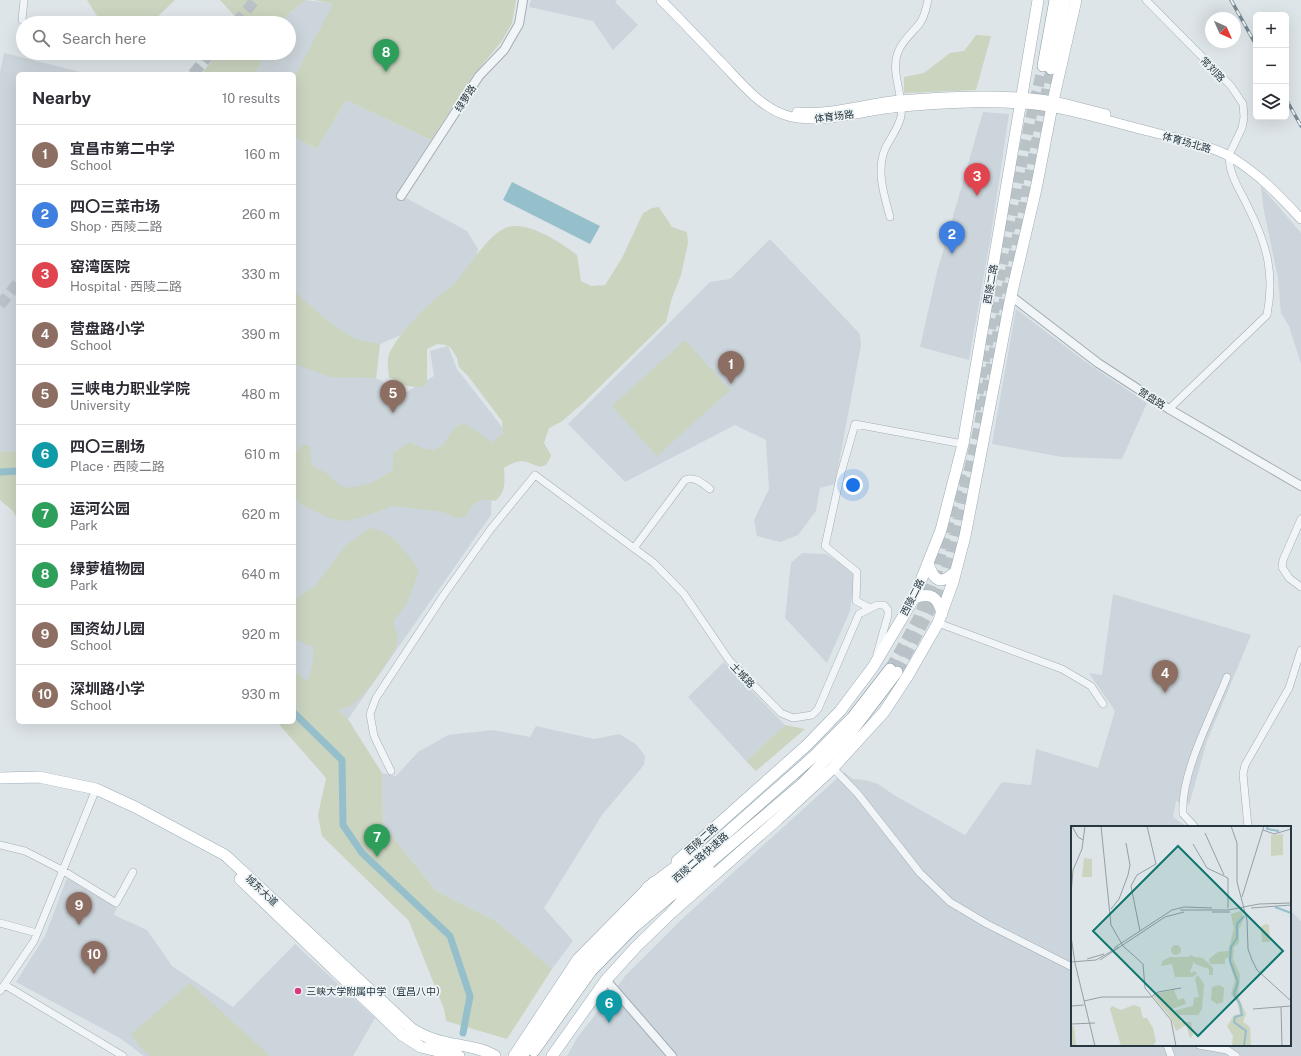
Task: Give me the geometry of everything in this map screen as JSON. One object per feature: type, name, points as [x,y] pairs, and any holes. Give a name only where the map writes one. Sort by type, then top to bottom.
[{"type":"main road","name":"体育场路","points":[[662,0],[755,97],[775,111],[785,115],[814,119],[901,103]]},
{"type":"main road","name":"体育场路","points":[[668,0],[749,84],[772,103],[784,109],[802,112],[820,112],[984,96],[1052,104]]},
{"type":"main road","name":"西陵二路","points":[[514,1056],[578,959],[647,888],[807,745],[840,711],[873,667],[914,598],[941,530],[963,444],[1038,0]]},
{"type":"main road","points":[[1043,67],[1048,0]]},
{"type":"main road","points":[[1043,67],[1055,0]]},
{"type":"main road","points":[[1043,67],[1065,0]]},
{"type":"main road","points":[[671,913],[778,819],[833,768],[884,712],[907,677],[940,618],[955,572],[974,494],[1011,296],[1036,189],[1052,104],[1076,0]]},
{"type":"main road","name":"体育场北路","points":[[1052,104],[1211,145],[1255,165],[1276,184],[1301,211]]},
{"type":"main road","name":"体育场北路","points":[[1230,154],[1269,185],[1301,219]]},
{"type":"main road","points":[[928,563],[933,575],[940,580],[946,580],[955,572]]},
{"type":"main road","points":[[914,598],[925,595],[933,597],[940,605],[940,618]]},
{"type":"main road","name":"西陵二路快速路","points":[[522,1056],[583,969],[628,920],[681,880],[743,834],[802,784],[846,739],[893,671],[852,718],[781,787],[681,880],[591,972],[531,1056]]},
{"type":"main road","name":"城东大道","points":[[0,778],[39,777],[94,792],[136,807],[225,855],[412,1029],[425,1036],[442,1042],[484,1050],[495,1056]]},
{"type":"main road","name":"城东大道","points":[[0,784],[38,783],[94,792],[222,861],[402,1035],[421,1047],[437,1054],[459,1056]]},
{"type":"main road","points":[[647,888],[781,787]]},
{"type":"main road","points":[[552,1056],[606,980],[671,913],[743,834]]},
{"type":"street","points":[[22,16],[24,0]]},
{"type":"street","name":"绿萝路","points":[[401,196],[479,76],[504,50],[519,24],[523,0]]},
{"type":"street","points":[[890,217],[881,180],[880,168],[885,149],[901,116],[901,103],[896,66],[897,52],[920,23],[925,13],[928,0]]},
{"type":"street","name":"常刘路","points":[[1146,0],[1231,86],[1243,104],[1244,117],[1230,154]]},
{"type":"street","points":[[1169,409],[1267,315],[1271,295],[1270,268],[1255,221],[1229,169],[1230,154]]},
{"type":"street","name":"营盘路","points":[[1011,296],[1098,363],[1169,409],[1301,486]]},
{"type":"street","points":[[873,667],[887,622],[888,610],[884,605],[870,608],[856,601],[857,572],[825,546],[841,473],[855,424],[963,444]]},
{"type":"street","name":"土城路","points":[[391,771],[374,736],[370,714],[376,698],[464,566],[490,530],[535,475],[654,563],[684,594],[729,660],[768,702],[787,717],[793,718],[812,715],[818,709],[858,614],[870,608]]},
{"type":"street","points":[[634,548],[685,480],[690,478],[695,479],[710,489]]},
{"type":"street","points":[[1301,519],[1283,560],[1282,567],[1289,578],[1301,587]]},
{"type":"street","points":[[940,618],[1062,668],[1091,686],[1103,704]]},
{"type":"street","points":[[1248,826],[1243,774],[1245,765],[1289,688],[1301,650]]},
{"type":"street","points":[[1194,826],[1183,814],[1182,803],[1190,771],[1227,677]]},
{"type":"street","points":[[833,768],[858,794],[920,873],[950,902],[987,924],[1071,966]]},
{"type":"street","points":[[0,991],[34,941],[94,792]]},
{"type":"street","points":[[0,845],[25,851],[62,870],[116,903],[133,872]]},
{"type":"street","points":[[0,923],[37,933]]},
{"type":"street","points":[[606,980],[672,1056]]},
{"type":"street","points":[[5,985],[123,1056]]},
{"type":"street","points":[[1167,1046],[1171,1056]]},
{"type":"street","points":[[1205,1046],[1227,1050],[1236,1056]]},
{"type":"shaded area","points":[[306,0],[334,4],[296,74],[296,72],[256,72],[262,60],[296,60],[296,16],[287,15]]},
{"type":"shaded area","points":[[531,0],[617,0],[615,2],[638,25],[613,50],[593,21],[529,7]]},
{"type":"shaded area","points":[[4,53],[16,56],[16,60],[32,60],[81,72],[16,72],[16,453],[13,451],[0,452],[0,72]]},
{"type":"shaded area","points":[[346,100],[431,140],[397,193],[467,231],[478,249],[464,308],[380,344],[376,378],[403,394],[434,376],[430,351],[448,346],[457,369],[506,432],[493,454],[491,515],[348,719],[296,672],[296,138],[317,149]]},
{"type":"shaded area","points":[[983,112],[1009,114],[991,235],[969,360],[920,347],[937,272]]},
{"type":"shaded area","points":[[1261,186],[1301,233],[1301,364],[1289,326],[1281,313],[1278,278],[1263,206]]},
{"type":"shaded area","points":[[770,239],[860,334],[861,345],[835,484],[820,488],[816,511],[798,535],[780,542],[757,536],[754,520],[769,489],[766,440],[735,425],[625,482],[568,424],[710,282],[730,279]]},
{"type":"shaded area","points":[[1016,309],[1090,365],[1147,403],[1122,459],[1062,457],[992,444]]},
{"type":"shaded area","points":[[802,553],[826,554],[855,573],[850,611],[827,663],[785,618],[791,563]]},
{"type":"shaded area","points":[[1113,594],[1251,635],[1207,741],[1189,805],[1176,801],[1173,817],[1186,826],[1071,826],[1071,1046],[1291,1046],[1291,911],[1301,921],[1301,1056],[567,1056],[577,1038],[626,975],[682,919],[844,772],[853,779],[865,780],[878,784],[894,795],[965,835],[1002,782],[1031,785],[1036,749],[1098,768],[1115,711],[1089,673],[1102,675]]},
{"type":"shaded area","points":[[724,662],[785,725],[746,761],[688,697]]},
{"type":"shaded area","points":[[536,726],[594,739],[619,734],[636,744],[645,756],[644,765],[602,815],[544,908],[573,941],[552,969],[496,921],[436,891],[383,825],[382,773],[396,776],[418,752],[448,735],[493,730],[530,737]]},
{"type":"shaded area","points":[[67,878],[117,908],[114,915],[147,930],[172,966],[233,1007],[295,944],[375,1018],[353,1056],[144,1056],[120,1038],[16,982],[45,936]]},
{"type":"green space","points":[[87,0],[175,0],[158,16],[97,16]]},
{"type":"green space","points":[[220,0],[306,0],[286,16],[235,16]]},
{"type":"green space","points":[[314,0],[516,0],[512,23],[502,41],[472,77],[431,140],[346,100],[317,149],[296,138],[296,74],[333,4]]},
{"type":"green space","points":[[976,35],[991,36],[976,90],[904,93],[904,77],[924,73],[950,53],[964,51]]},
{"type":"green space","points":[[213,60],[262,60],[256,72],[203,72]]},
{"type":"green space","points":[[659,207],[672,227],[687,232],[688,243],[681,275],[672,298],[666,322],[582,404],[561,422],[549,428],[544,443],[551,455],[546,465],[539,466],[519,461],[504,468],[504,486],[499,498],[495,501],[480,500],[474,504],[465,517],[455,518],[444,512],[393,506],[347,521],[329,518],[300,504],[296,498],[296,451],[304,445],[309,445],[312,465],[326,473],[339,485],[348,488],[372,483],[393,470],[393,453],[410,442],[422,448],[433,450],[442,446],[454,428],[464,423],[492,442],[503,433],[502,421],[468,376],[459,367],[457,358],[451,348],[446,345],[437,344],[427,349],[427,381],[424,387],[409,386],[397,382],[389,377],[388,366],[389,353],[406,329],[437,297],[454,284],[493,236],[508,227],[525,227],[535,230],[554,239],[577,255],[581,281],[591,286],[605,285],[622,258],[643,213],[652,208]]},
{"type":"green space","points":[[296,293],[329,322],[355,339],[380,344],[376,378],[331,377],[296,365]]},
{"type":"green space","points":[[685,340],[730,390],[657,456],[612,406]]},
{"type":"green space","points":[[13,451],[16,453],[16,517],[13,511],[0,500],[0,452]]},
{"type":"green space","points":[[370,528],[378,530],[393,538],[399,544],[419,571],[407,603],[393,622],[397,635],[397,643],[390,658],[367,689],[352,705],[343,709],[337,709],[348,719],[382,773],[383,825],[436,891],[496,921],[552,969],[507,1039],[446,1021],[444,1009],[409,921],[322,836],[318,815],[326,778],[279,724],[296,724],[296,672],[308,682],[313,660],[313,647],[296,640],[296,599],[316,585],[346,545]]},
{"type":"green space","points":[[785,725],[805,729],[756,771],[746,761]]},
{"type":"green space","points":[[190,983],[270,1056],[151,1056],[142,1049],[131,1034]]},
{"type":"water","points":[[512,182],[600,226],[590,244],[503,200]]},
{"type":"waterway","points":[[0,472],[16,471]]},
{"type":"waterway","points":[[296,715],[342,760],[343,825],[362,853],[450,936],[470,996],[463,1033]]},
{"type":"tunnel","points":[[242,16],[255,0]]},
{"type":"tunnel","points":[[195,72],[205,60]]},
{"type":"tunnel","points":[[975,410],[1030,121],[1043,66]]},
{"type":"tunnel","points":[[897,672],[938,595],[947,567],[978,432],[1051,69]]},
{"type":"tunnel","points":[[0,305],[16,285]]},
{"type":"tunnel","points":[[890,669],[918,619],[937,571],[961,474]]},
{"type":"railway","points":[[1231,0],[1253,40]]},
{"type":"railway","points":[[1289,104],[1301,126]]},
{"type":"place","name":"绿萝植物园","points":[[386,72]]},
{"type":"place","name":"窑湾医院","points":[[977,196]]},
{"type":"place","name":"四〇三菜市场","points":[[952,254]]},
{"type":"place","name":"宜昌市第二中学","points":[[731,384]]},
{"type":"place","name":"三峡电力职业学院","points":[[393,413]]},
{"type":"place","name":"营盘路小学","points":[[1165,693]]},
{"type":"place","name":"运河公园","points":[[377,857]]},
{"type":"place","name":"国资幼儿园","points":[[79,925]]},
{"type":"place","name":"深圳路小学","points":[[94,974]]},
{"type":"place","name":"三峡大学附属中学（宜昌八中）","points":[[298,991]]},
{"type":"place","name":"四〇三剧场","points":[[609,1023]]}]
